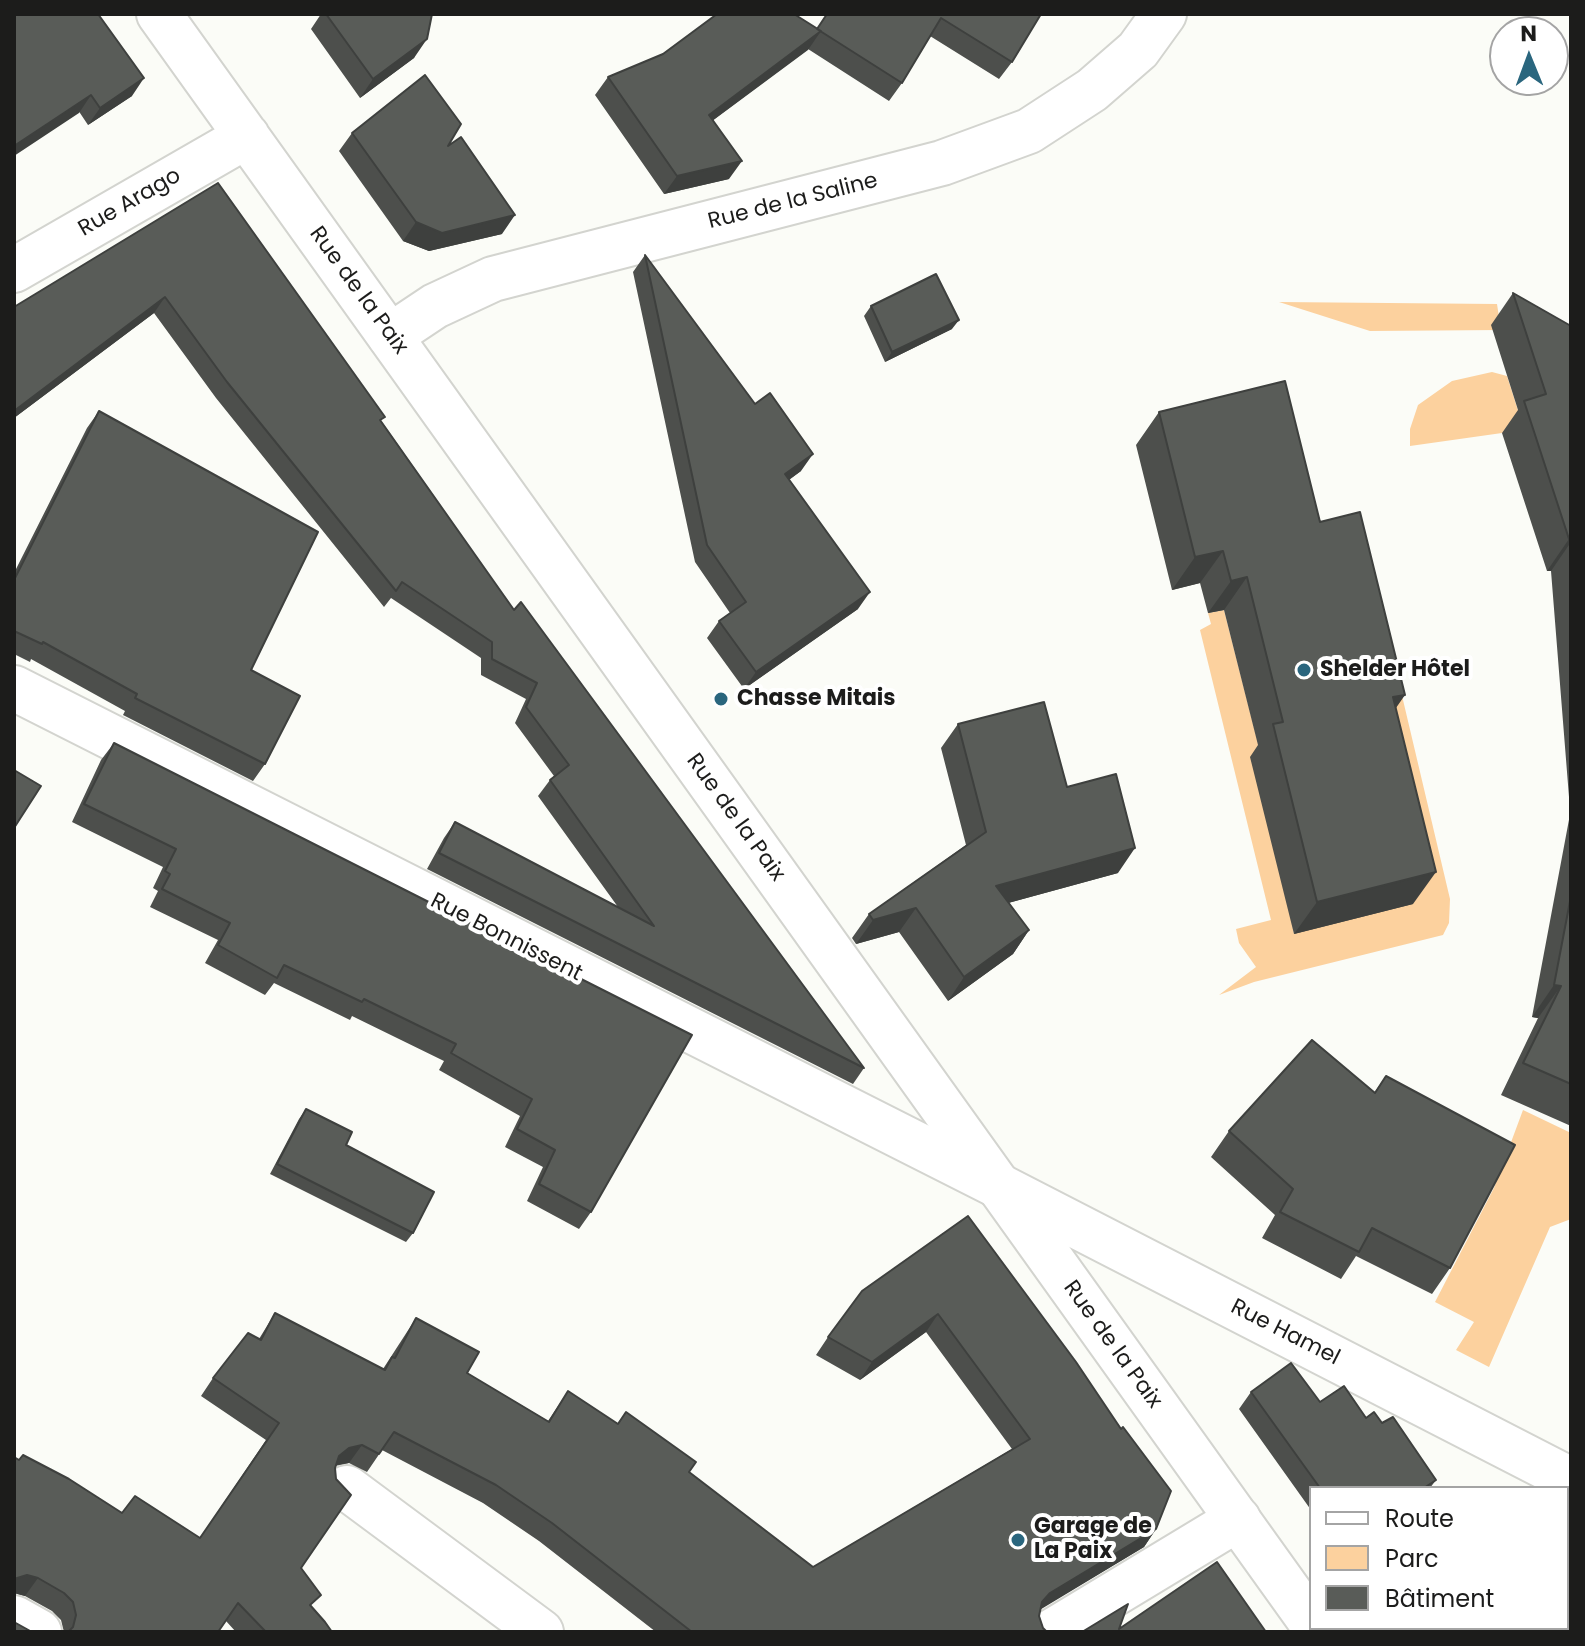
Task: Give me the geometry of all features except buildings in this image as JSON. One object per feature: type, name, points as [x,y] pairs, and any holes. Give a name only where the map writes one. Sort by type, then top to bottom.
[{"type":"street","name":"Rue de la Paix","points":[[159,14],[1309,1619]]},
{"type":"street","name":"Rue de la Saline","points":[[390,336],[435,306],[493,279],[942,163],[1029,131],[1092,90],[1138,50],[1164,14]]},
{"type":"street","name":"Rue Arago","points":[[14,270],[247,136]]},
{"type":"street","name":"Rue Bonnissent","points":[[14,688],[999,1186]]},
{"type":"street","name":"Rue Hamel","points":[[999,1186],[1571,1480]]},
{"type":"street","points":[[347,1488],[541,1632]]},
{"type":"street","points":[[1051,1632],[1238,1519]]},
{"type":"street","points":[[14,1618],[39,1632]]},
{"type":"green space","points":[[1279,302],[1497,304],[1501,330],[1370,331]]},
{"type":"green space","points":[[1492,372],[1507,376],[1523,426],[1502,433],[1410,446],[1410,429],[1418,405],[1452,381]]},
{"type":"green space","points":[[1365,539],[1450,899],[1449,923],[1443,935],[1254,982],[1219,995],[1256,967],[1239,943],[1236,929],[1271,920],[1200,630],[1211,624],[1208,613],[1224,610],[1261,755],[1294,934]]},
{"type":"green space","points":[[1523,1110],[1571,1133],[1571,1219],[1550,1227],[1489,1367],[1456,1350],[1474,1322],[1435,1302],[1494,1188]]},
{"type":"place","name":"Shelder Hôtel","points":[[1304,670]]},
{"type":"place","name":"Chasse Mitais","points":[[721,699]]},
{"type":"place","name":"Garage de La Paix","points":[[1018,1540]]}]
